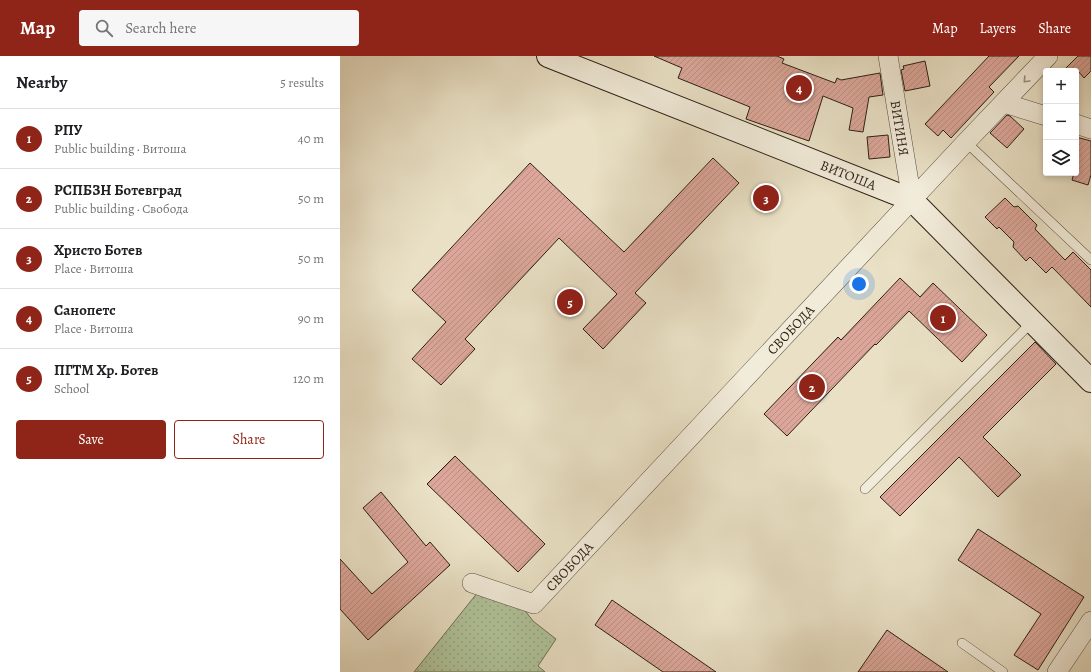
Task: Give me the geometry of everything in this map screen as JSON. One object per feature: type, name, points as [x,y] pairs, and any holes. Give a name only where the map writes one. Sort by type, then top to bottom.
[{"type":"street","name":"ВИТОША","points":[[548,56],[912,200],[1091,382]]},
{"type":"street","name":"ВИТИНЯ","points":[[888,56],[912,200]]},
{"type":"street","name":"СВОБОДА","points":[[472,583],[534,604],[1048,56]]},
{"type":"street","points":[[1004,103],[1043,115]]},
{"type":"street","points":[[1079,125],[1091,129]]},
{"type":"street","points":[[1057,672],[1091,621]]},
{"type":"lane","points":[[966,142],[1091,260]]},
{"type":"lane","points":[[865,489],[1032,322]]},
{"type":"lane","points":[[962,643],[1003,672]]},
{"type":"green space","points":[[478,592],[523,608],[533,621],[556,639],[538,666],[545,672],[414,672]]},
{"type":"building","points":[[654,56],[777,56],[784,59],[782,63],[835,83],[837,78],[841,80],[880,73],[883,95],[869,97],[863,132],[849,130],[853,108],[823,96],[809,141],[746,119],[750,107],[678,78],[682,68]]},
{"type":"building","points":[[989,56],[1019,56],[989,87],[994,92],[951,138],[943,130],[938,136],[925,124]]},
{"type":"building","points":[[1078,56],[1091,56],[1091,71],[1084,78],[1079,72],[1079,68],[1066,68]]},
{"type":"building","points":[[925,61],[930,86],[905,91],[901,70],[904,69],[903,66]]},
{"type":"building","points":[[1007,115],[1024,129],[1007,148],[990,133]]},
{"type":"building","points":[[888,135],[890,157],[869,159],[867,137]]},
{"type":"building","points":[[1079,138],[1091,141],[1091,175],[1088,185],[1072,180],[1073,176],[1079,176]]},
{"type":"building","points":[[713,158],[739,183],[635,293],[646,303],[603,349],[583,329],[617,294],[559,238],[465,339],[475,349],[441,385],[412,359],[446,322],[412,290],[530,163],[624,252]]},
{"type":"building","points":[[1005,198],[1014,207],[1018,206],[1037,225],[1035,229],[1065,260],[1073,252],[1091,270],[1091,307],[1052,267],[1046,273],[1030,257],[1026,261],[1013,247],[1014,242],[999,227],[997,229],[985,217]]},
{"type":"building","points":[[900,278],[920,297],[933,283],[987,335],[962,362],[909,311],[876,345],[875,344],[787,436],[764,414],[838,337],[841,340]]},
{"type":"building","points":[[1035,342],[1056,364],[983,437],[1021,475],[998,497],[959,457],[900,516],[880,497]]},
{"type":"building","points":[[455,456],[545,544],[518,572],[427,484]]},
{"type":"building","points":[[381,492],[426,546],[430,542],[450,565],[368,640],[340,609],[340,559],[372,594],[408,562],[363,508]]},
{"type":"building","points":[[978,529],[1084,597],[1038,670],[1014,655],[1041,614],[958,560]]},
{"type":"building","points":[[612,600],[716,672],[663,672],[595,625]]},
{"type":"building","points":[[887,630],[948,672],[858,672]]},
{"type":"place","name":"Санопетс","points":[[799,88]]},
{"type":"place","name":"Христо Ботев","points":[[766,198]]},
{"type":"place","name":"ПГТМ Хр. Ботев","points":[[570,302]]},
{"type":"place","name":"РПУ","points":[[943,318]]},
{"type":"place","name":"РСПБЗН Ботевград","points":[[812,387]]}]
